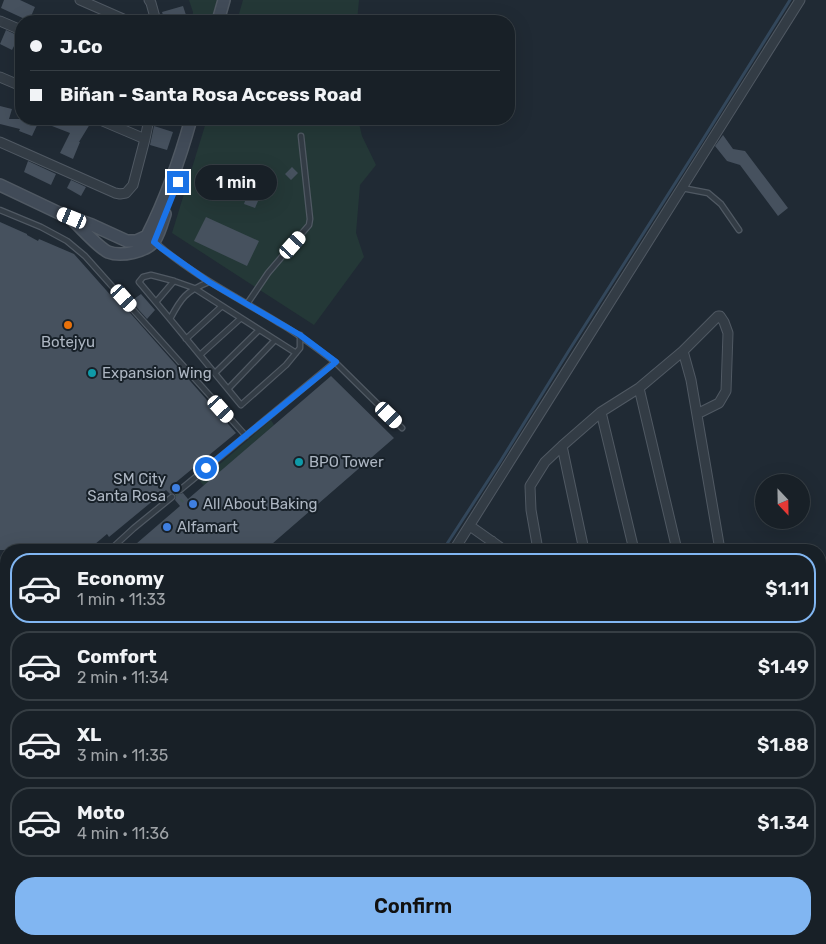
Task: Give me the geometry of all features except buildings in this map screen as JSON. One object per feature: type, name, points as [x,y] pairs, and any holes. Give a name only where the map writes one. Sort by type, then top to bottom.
[{"type":"main road","points":[[220,15],[224,0]]},
{"type":"main road","points":[[228,15],[232,0]]},
{"type":"main road","points":[[151,239],[190,125]]},
{"type":"main road","points":[[72,218],[88,236],[108,252],[122,254],[140,251],[151,239],[183,169],[197,125]]},
{"type":"main road","points":[[0,185],[127,241],[151,239]]},
{"type":"street","points":[[80,0],[114,15]]},
{"type":"street","points":[[149,0],[154,15]]},
{"type":"street","points":[[458,544],[800,0]]},
{"type":"street","points":[[0,21],[15,27]]},
{"type":"street","points":[[0,77],[15,83]]},
{"type":"street","points":[[112,125],[145,139]]},
{"type":"street","points":[[0,142],[115,193],[126,193],[133,185],[148,125]]},
{"type":"street","points":[[537,544],[530,510],[530,486],[545,462],[601,412],[639,388],[683,351],[705,328],[720,316],[728,333],[726,391],[719,402],[697,414]]},
{"type":"street","points":[[683,351],[691,380],[719,544]]},
{"type":"street","points":[[639,388],[676,544]]},
{"type":"street","points":[[601,412],[633,544]]},
{"type":"street","points":[[562,446],[583,544]]},
{"type":"street","points":[[470,526],[496,544]]},
{"type":"lane","points":[[247,304],[268,273],[309,225],[310,219],[301,136]]},
{"type":"lane","points":[[681,188],[708,193],[721,204],[739,230]]},
{"type":"lane","points":[[0,210],[67,240],[85,256],[246,436]]},
{"type":"lane","points":[[151,239],[209,282],[300,335],[336,362],[402,428]]},
{"type":"lane","points":[[296,353],[194,288],[174,280],[151,275],[143,277],[139,282],[241,405],[286,365],[296,353],[300,348],[300,335]]},
{"type":"lane","points":[[156,302],[174,280]]},
{"type":"lane","points":[[170,319],[179,301],[194,288],[209,282]]},
{"type":"lane","points":[[186,339],[222,306]]},
{"type":"lane","points":[[200,355],[241,318]]},
{"type":"lane","points":[[215,374],[259,330]]},
{"type":"lane","points":[[228,389],[275,340]]},
{"type":"lane","points":[[180,490],[336,362]]},
{"type":"lane","points":[[117,544],[172,497]]},
{"type":"path","points":[[170,487],[184,503]]},
{"type":"green space","points":[[189,0],[217,0],[213,15],[193,15]]},
{"type":"green space","points":[[243,0],[359,0],[358,15],[239,15]]},
{"type":"green space","points":[[205,125],[359,125],[362,136],[376,165],[360,185],[356,233],[364,257],[314,325],[172,233]]},
{"type":"green space","points":[[271,420],[274,425],[204,486],[200,481]]},
{"type":"waterway","points":[[447,544],[790,0]]},
{"type":"place","name":"Botejyu","points":[[68,325]]},
{"type":"place","name":"Expansion Wing","points":[[92,373]]},
{"type":"place","name":"BPO Tower","points":[[299,462]]},
{"type":"place","name":"SM City Santa Rosa","points":[[176,488]]},
{"type":"place","name":"All About Baking","points":[[193,504]]},
{"type":"place","name":"Alfamart","points":[[167,527]]},
{"type":"route","points":[[178,182],[154,242],[209,282],[281,323],[336,362],[206,468]]}]
